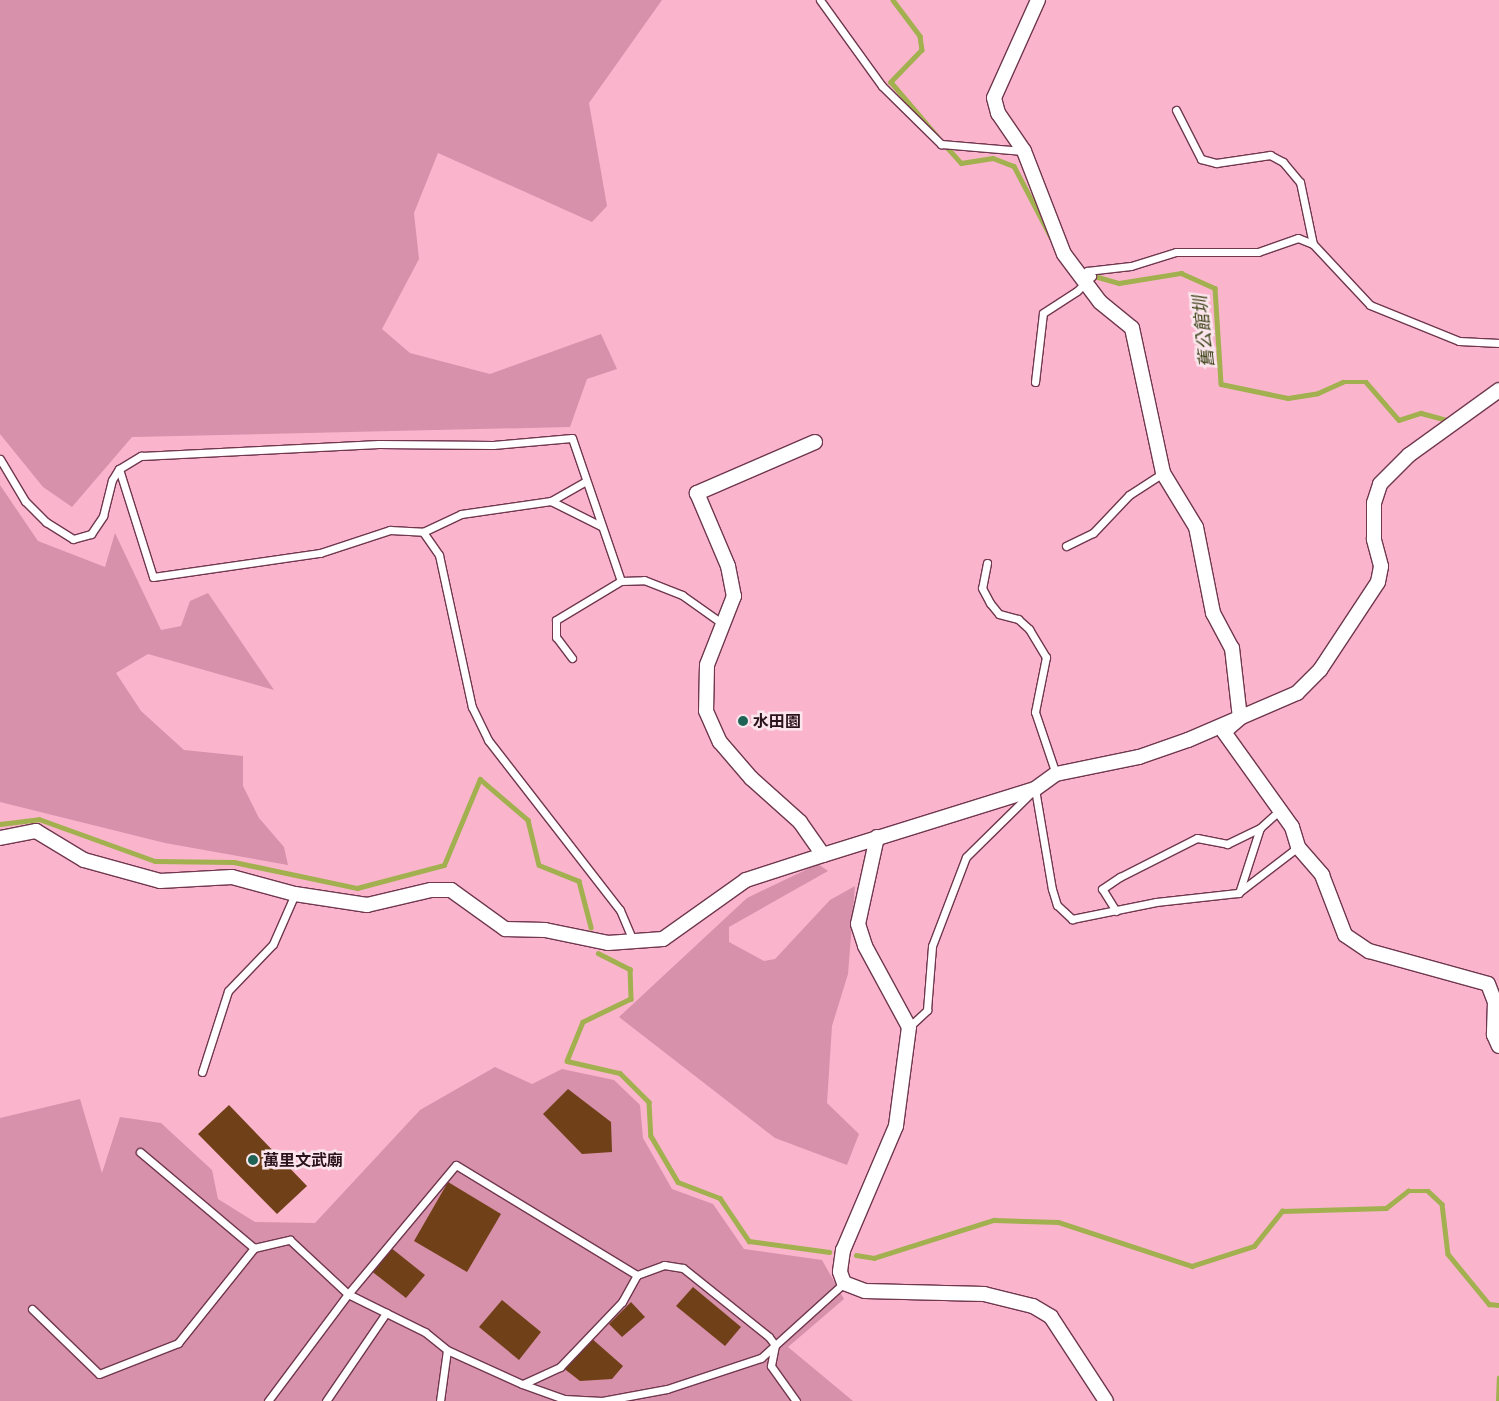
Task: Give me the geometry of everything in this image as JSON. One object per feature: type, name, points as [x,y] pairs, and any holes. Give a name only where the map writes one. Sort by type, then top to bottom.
[{"type":"street","points":[[1038,0],[994,98],[998,113],[1024,151],[1064,254],[1100,302],[1132,328],[1163,474],[1196,527],[1213,612],[1232,648],[1240,718]]},
{"type":"street","points":[[0,838],[36,831],[84,860],[160,881],[232,877],[295,894],[367,905],[431,890],[451,890],[505,929],[544,930],[608,943],[663,940],[746,880],[876,837],[1035,789],[1056,774],[1139,757],[1240,718],[1297,693],[1320,670],[1378,582],[1381,566],[1374,539],[1374,503],[1380,484],[1409,455],[1499,390]]},
{"type":"street","points":[[815,442],[697,493],[728,566],[734,596],[704,680],[706,711],[720,742],[751,778],[800,822],[823,855]]},
{"type":"street","points":[[1240,718],[1224,732],[1292,826],[1298,847],[1322,875],[1346,935],[1368,951],[1488,984],[1499,1046]]},
{"type":"street","points":[[876,837],[858,924],[865,946],[909,1027],[896,1126],[843,1250],[840,1272],[844,1283],[865,1291],[984,1294],[1033,1306],[1051,1317],[1106,1401]]},
{"type":"lane","points":[[820,0],[882,86],[941,144],[1024,151]]},
{"type":"lane","points":[[1176,110],[1201,159],[1216,163],[1270,155],[1283,162],[1300,182],[1313,244]]},
{"type":"lane","points":[[1035,382],[1044,313],[1092,276],[1087,272],[1131,266],[1176,252],[1258,252],[1298,238],[1313,244],[1370,305],[1459,341],[1499,343]]},
{"type":"lane","points":[[0,459],[25,500],[46,522],[73,539],[91,534],[103,516],[112,480],[120,469],[142,456],[379,444],[493,445],[572,438],[621,581]]},
{"type":"lane","points":[[120,469],[154,577],[320,554],[390,530],[422,532],[461,514],[551,501],[586,481]]},
{"type":"lane","points":[[1066,546],[1093,533],[1129,495],[1163,474]]},
{"type":"lane","points":[[551,501],[601,526]]},
{"type":"lane","points":[[422,532],[439,555],[472,707],[488,740],[620,910],[633,941]]},
{"type":"lane","points":[[986,563],[982,588],[990,603],[999,614],[1018,619],[1029,629],[1046,656],[1035,712],[1056,774]]},
{"type":"lane","points":[[572,658],[556,637],[556,620],[621,581],[644,580],[682,595],[723,624]]},
{"type":"lane","points":[[1035,789],[1057,906],[1072,920],[1116,911],[1238,893],[1298,847]]},
{"type":"lane","points":[[909,1027],[927,1010],[932,946],[966,857],[1035,789]]},
{"type":"lane","points":[[1116,911],[1102,889],[1120,877],[1197,838],[1227,844],[1260,828],[1280,810]]},
{"type":"lane","points":[[1238,893],[1260,828]]},
{"type":"lane","points":[[202,1072],[228,991],[273,944],[295,894]]},
{"type":"lane","points":[[140,1152],[254,1248]]},
{"type":"lane","points":[[268,1401],[348,1294],[456,1165],[637,1275]]},
{"type":"lane","points":[[32,1309],[99,1374],[178,1343],[254,1248],[290,1240],[348,1294],[437,1339],[447,1350],[522,1384],[564,1399],[602,1401],[711,1376],[762,1358],[844,1283]]},
{"type":"lane","points":[[522,1384],[560,1367],[622,1302],[637,1275],[664,1265],[683,1268],[775,1345]]},
{"type":"lane","points":[[326,1401],[386,1313]]},
{"type":"lane","points":[[775,1345],[771,1366],[796,1401]]},
{"type":"lane","points":[[440,1401],[447,1350]]},
{"type":"shaded area","points":[[0,0],[662,0],[589,103],[607,206],[592,222],[438,153],[414,213],[419,259],[382,329],[410,353],[490,374],[601,334],[617,369],[587,379],[570,427],[132,437],[72,507],[43,487],[0,434]]},
{"type":"shaded area","points":[[0,485],[38,541],[105,567],[115,533],[161,630],[181,626],[190,601],[208,593],[274,690],[148,654],[116,673],[141,711],[184,750],[243,756],[243,786],[259,818],[284,847],[288,865],[165,843],[0,802]]},
{"type":"shaded area","points":[[818,864],[828,871],[729,927],[729,942],[764,961],[775,959],[830,900],[855,886],[848,974],[832,1026],[827,1103],[859,1134],[847,1165],[775,1138],[619,1017],[747,898]]},
{"type":"shaded area","points":[[495,1067],[532,1084],[562,1069],[614,1080],[640,1105],[643,1138],[672,1189],[713,1204],[744,1249],[822,1260],[844,1299],[788,1347],[853,1401],[0,1401],[0,1118],[80,1099],[102,1173],[120,1117],[161,1123],[212,1170],[218,1199],[255,1222],[315,1223],[420,1110]]},
{"type":"building","points":[[568,1089],[611,1122],[612,1152],[582,1154],[543,1114]]},
{"type":"building","name":"萬里文武廟","points":[[229,1105],[307,1186],[277,1214],[198,1134]]},
{"type":"building","points":[[448,1182],[501,1214],[467,1272],[414,1241]]},
{"type":"building","points":[[390,1247],[425,1275],[406,1298],[370,1270]]},
{"type":"building","points":[[693,1287],[741,1327],[725,1346],[676,1306]]},
{"type":"building","points":[[502,1300],[541,1332],[519,1360],[479,1327]]},
{"type":"building","points":[[631,1302],[645,1317],[622,1337],[609,1324]]},
{"type":"building","points":[[590,1337],[623,1366],[612,1379],[580,1381],[562,1367]]},
{"type":"waterway","name":"舊公館圳","points":[[893,0],[920,36],[922,50],[891,82],[938,137]]},
{"type":"waterway","name":"舊公館圳","points":[[945,145],[961,163],[993,158],[1014,166],[1051,237]]},
{"type":"waterway","name":"舊公館圳","points":[[1091,275],[1119,283],[1181,273],[1215,288],[1221,384],[1288,398],[1318,393],[1343,382],[1366,382],[1399,420],[1421,413],[1450,421]]},
{"type":"waterway","points":[[0,824],[39,819],[155,861],[234,862],[357,888],[444,865],[480,779],[528,820],[539,865],[579,881],[591,927]]},
{"type":"waterway","points":[[598,953],[630,969],[631,999],[583,1022],[567,1061],[620,1073],[649,1102],[651,1136],[678,1182],[720,1198],[749,1241],[829,1252]]},
{"type":"waterway","points":[[856,1255],[874,1258],[994,1220],[1058,1222],[1192,1266],[1254,1246],[1282,1211],[1386,1208],[1408,1191],[1428,1191],[1442,1204],[1448,1254],[1489,1304],[1499,1305]]},
{"type":"waterway","points":[[1498,1401],[1499,1378]]},
{"type":"place","name":"水田園","points":[[743,721]]},
{"type":"place","name":"萬里文武廟","points":[[253,1160]]}]
